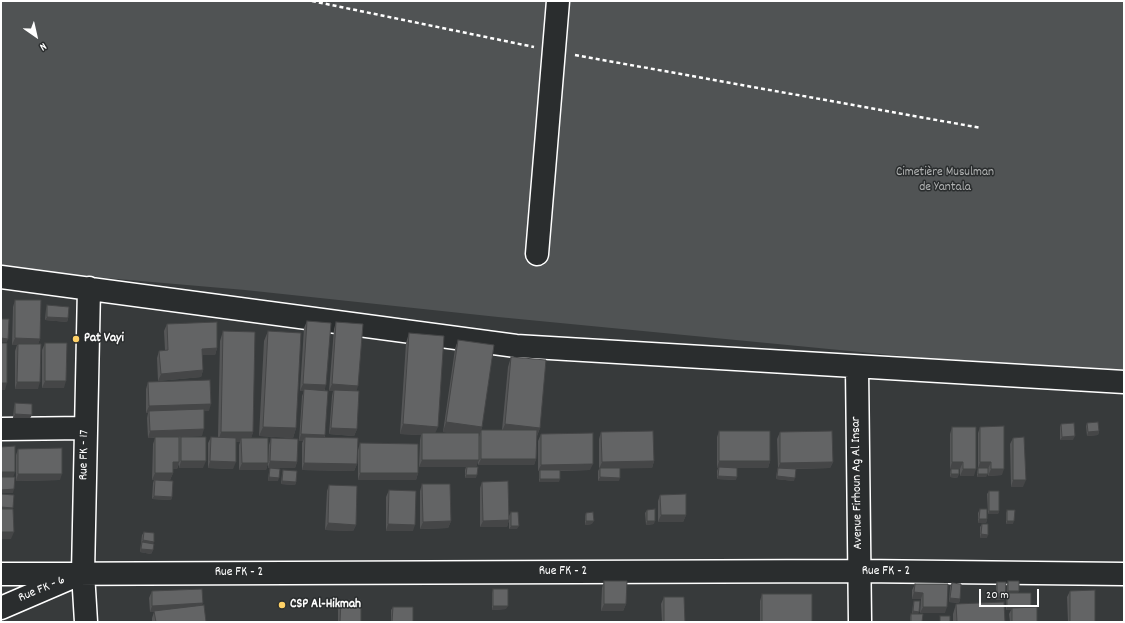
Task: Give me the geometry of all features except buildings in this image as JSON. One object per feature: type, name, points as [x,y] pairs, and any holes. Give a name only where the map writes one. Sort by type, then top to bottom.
[{"type":"street","points":[[537,254],[558,1]]},
{"type":"street","points":[[1,277],[516,346],[857,368],[1124,382]]},
{"type":"street","name":"Rue FK - 17","points":[[86,622],[83,573],[89,288]]},
{"type":"street","name":"Avenue Firhoun Ag Al Insar","points":[[857,368],[860,622]]},
{"type":"street","points":[[1,429],[86,428]]},
{"type":"street","name":"Rue FK - 2","points":[[1,574],[859,571],[1124,574]]},
{"type":"street","name":"Rue FK - 6","points":[[1,608],[83,573]]},
{"type":"path","points":[[312,1],[553,51],[981,128]]},
{"type":"green space","name":"Cimetière Musulman de Yantala","points":[[1,1],[1124,1],[1124,371],[1046,370],[498,317],[245,290],[1,269]]},
{"type":"place","name":"Pat Vayi","points":[[76,339]]},
{"type":"place","name":"CSP Al-Hikmah","points":[[282,605]]}]
